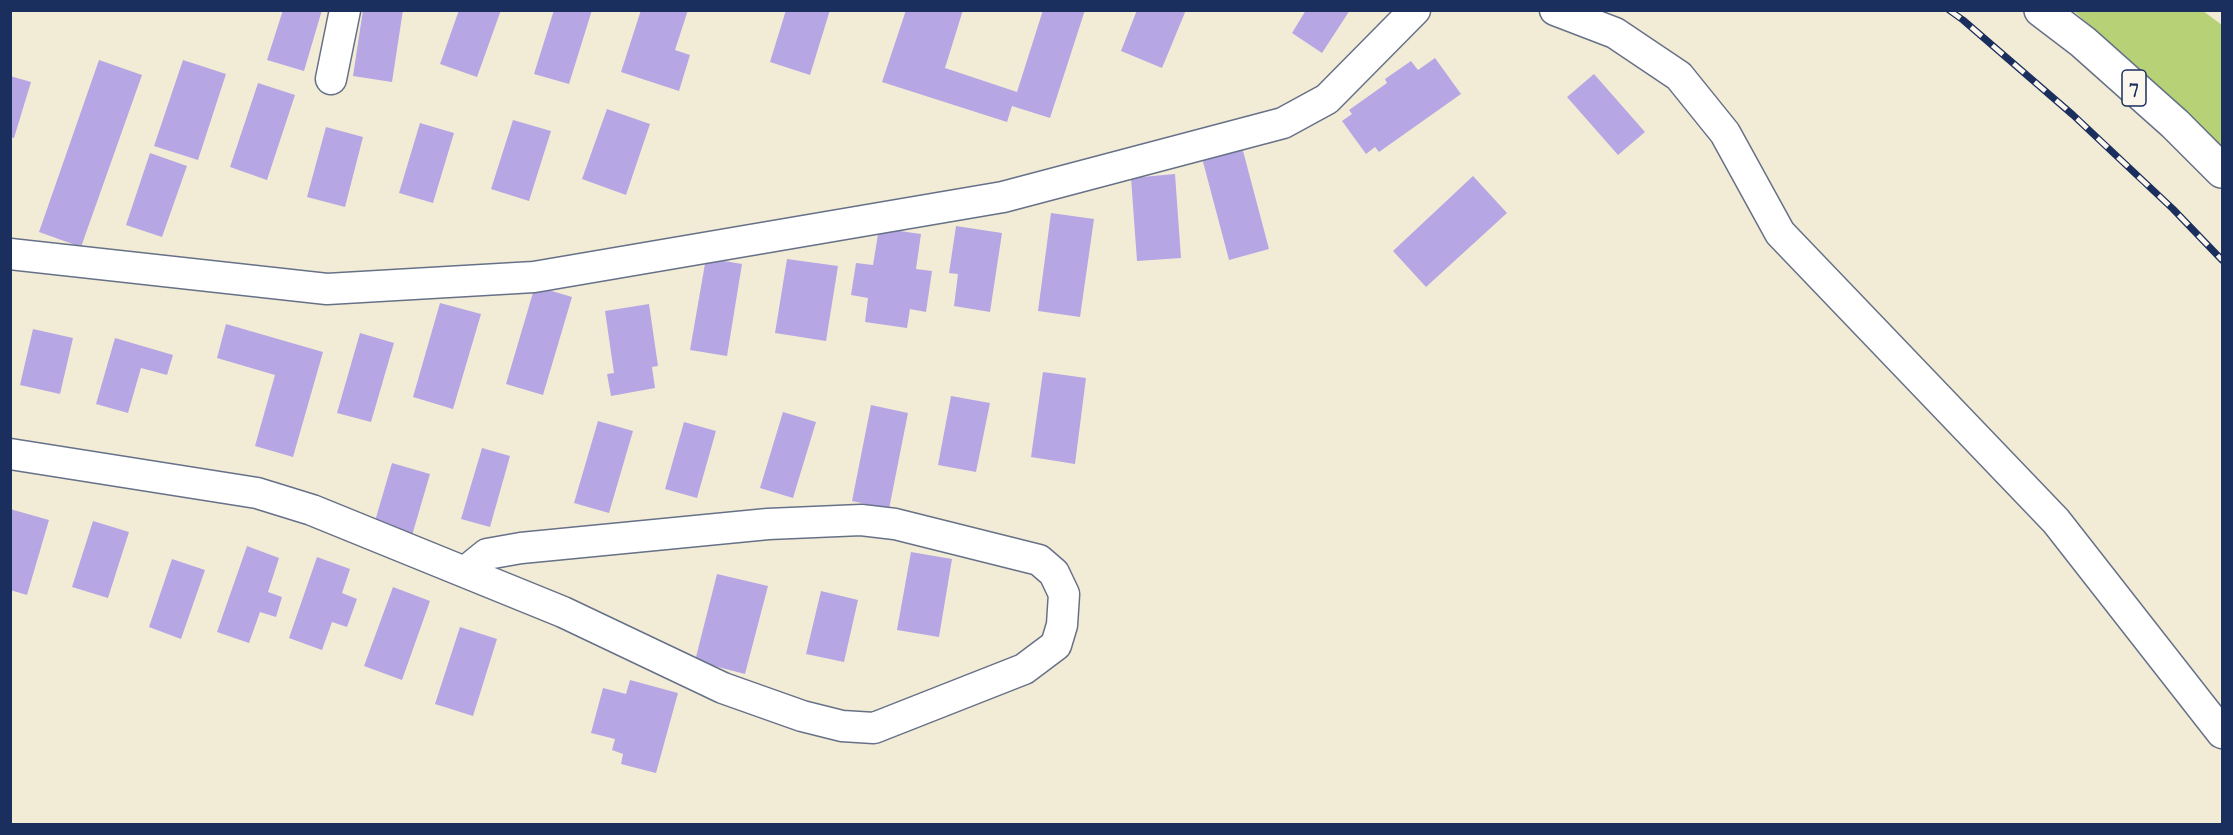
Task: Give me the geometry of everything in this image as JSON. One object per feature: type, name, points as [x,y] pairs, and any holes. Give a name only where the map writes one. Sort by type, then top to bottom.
[{"type":"highway","name":"7","points":[[2041,10],[2083,42],[2175,124],[2223,171]]},
{"type":"street","points":[[331,79],[345,10]]},
{"type":"street","points":[[10,254],[327,290],[534,277],[992,199],[1283,123],[1327,99],[1416,10]]},
{"type":"street","points":[[1555,10],[1615,33],[1679,76],[1725,133],[1779,233],[2056,521],[2223,733]]},
{"type":"street","points":[[10,454],[257,493],[312,510],[563,612],[723,688],[801,716],[842,726],[874,728],[1024,669],[1056,645],[1062,625],[1064,594],[1054,573],[1039,560],[895,524],[861,520],[768,524],[521,548],[486,554],[466,571]]},
{"type":"green space","points":[[2074,11],[2203,11],[2222,25],[2222,147]]},
{"type":"building","points":[[283,10],[322,10],[304,71],[267,60]]},
{"type":"building","points":[[363,10],[403,10],[392,82],[353,76]]},
{"type":"building","points":[[459,10],[501,10],[477,77],[440,64]]},
{"type":"building","points":[[554,10],[592,10],[569,84],[534,74]]},
{"type":"building","points":[[641,10],[688,10],[675,50],[690,55],[679,91],[621,72]]},
{"type":"building","points":[[786,10],[830,10],[810,75],[770,62]]},
{"type":"building","points":[[906,10],[963,10],[945,68],[1017,92],[1043,10],[1085,10],[1050,118],[1012,106],[1007,122],[882,82]]},
{"type":"building","points":[[1137,10],[1186,10],[1162,68],[1121,51]]},
{"type":"building","points":[[1306,10],[1350,10],[1322,53],[1292,33]]},
{"type":"building","points":[[1435,58],[1461,94],[1379,152],[1375,147],[1366,154],[1342,121],[1352,114],[1349,110],[1387,83],[1385,79],[1411,61],[1418,70]]},
{"type":"building","points":[[99,60],[142,75],[81,247],[39,232]]},
{"type":"building","points":[[183,60],[226,74],[198,160],[154,146]]},
{"type":"building","points":[[1594,74],[1645,132],[1618,155],[1567,97]]},
{"type":"building","points":[[10,76],[31,82],[14,138],[10,137]]},
{"type":"building","points":[[258,83],[295,95],[267,180],[230,167]]},
{"type":"building","points":[[607,109],[650,124],[626,195],[582,179]]},
{"type":"building","points":[[513,120],[551,131],[529,201],[491,189]]},
{"type":"building","points":[[420,123],[454,133],[433,203],[399,193]]},
{"type":"building","points":[[326,127],[363,137],[345,207],[307,197]]},
{"type":"building","points":[[1242,147],[1269,249],[1229,260],[1202,158]]},
{"type":"building","points":[[150,153],[187,166],[162,237],[126,225]]},
{"type":"building","points":[[1175,174],[1181,258],[1137,261],[1131,178]]},
{"type":"building","points":[[1473,176],[1507,213],[1426,287],[1393,251]]},
{"type":"building","points":[[1051,213],[1094,219],[1080,317],[1038,311]]},
{"type":"building","points":[[956,226],[1002,233],[990,312],[954,306],[958,274],[949,273]]},
{"type":"building","points":[[879,228],[921,234],[916,269],[932,271],[926,312],[910,309],[907,328],[865,322],[868,298],[851,295],[856,263],[873,265]]},
{"type":"building","points":[[706,258],[742,264],[727,356],[690,350]]},
{"type":"building","points":[[787,259],[838,266],[826,341],[775,333]]},
{"type":"building","points":[[535,286],[572,297],[543,395],[506,384]]},
{"type":"building","points":[[440,303],[481,314],[453,409],[413,397]]},
{"type":"building","points":[[649,304],[658,366],[652,367],[655,388],[611,396],[607,374],[614,373],[605,311]]},
{"type":"building","points":[[226,324],[323,352],[293,457],[255,446],[275,375],[217,358]]},
{"type":"building","points":[[33,329],[73,338],[60,394],[20,385]]},
{"type":"building","points":[[360,333],[394,343],[371,422],[337,413]]},
{"type":"building","points":[[115,338],[173,355],[167,375],[141,368],[128,413],[96,404]]},
{"type":"building","points":[[1043,372],[1086,378],[1075,464],[1031,457]]},
{"type":"building","points":[[951,396],[990,403],[976,472],[938,465]]},
{"type":"building","points":[[871,405],[908,413],[889,509],[852,501]]},
{"type":"building","points":[[783,412],[816,422],[793,498],[760,488]]},
{"type":"building","points":[[598,421],[633,431],[609,513],[574,503]]},
{"type":"building","points":[[684,422],[716,431],[697,498],[665,489]]},
{"type":"building","points":[[482,448],[510,456],[490,527],[461,519]]},
{"type":"building","points":[[392,463],[430,474],[411,539],[373,528]]},
{"type":"building","points":[[10,509],[49,520],[27,595],[10,590]]},
{"type":"building","points":[[93,521],[129,532],[108,598],[72,587]]},
{"type":"building","points":[[247,546],[279,558],[268,592],[282,597],[276,617],[260,612],[249,643],[217,632]]},
{"type":"building","points":[[911,552],[952,559],[939,637],[897,630]]},
{"type":"building","points":[[317,557],[350,569],[342,593],[357,599],[347,627],[332,622],[322,650],[289,638]]},
{"type":"building","points":[[172,559],[205,570],[181,639],[149,627]]},
{"type":"building","points":[[717,574],[768,586],[745,674],[695,661]]},
{"type":"building","points":[[393,587],[430,601],[402,680],[364,666]]},
{"type":"building","points":[[821,591],[858,600],[844,662],[806,654]]},
{"type":"building","points":[[460,627],[497,639],[473,716],[435,704]]},
{"type":"building","points":[[630,680],[678,693],[656,773],[621,764],[623,754],[612,750],[615,739],[591,733],[603,688],[626,694]]},
{"type":"railway","points":[[1949,10],[2073,115],[2173,209],[2222,260]]}]
